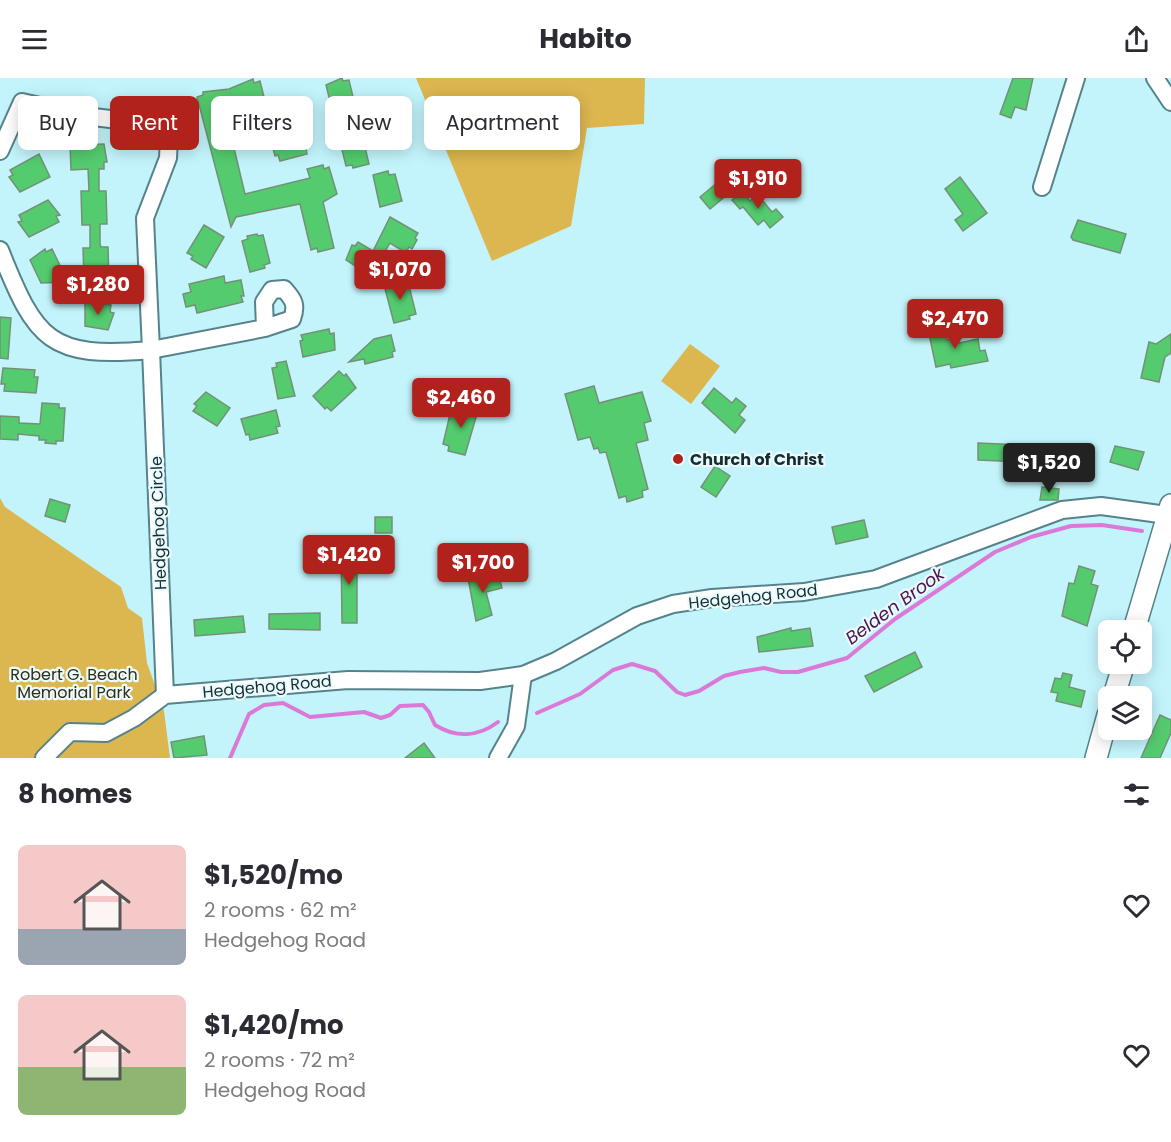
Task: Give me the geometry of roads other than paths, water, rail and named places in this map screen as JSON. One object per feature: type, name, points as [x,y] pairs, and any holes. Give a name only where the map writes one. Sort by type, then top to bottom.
[{"type":"main road","points":[[1137,620],[1169,510]]},
{"type":"main road","points":[[1096,758],[1101,740]]},
{"type":"street","points":[[1042,187],[1076,78]]},
{"type":"street","points":[[1155,78],[1171,102]]},
{"type":"street","name":"Hedgehog Circle","points":[[0,151],[22,102],[85,116],[152,124],[169,138],[168,158],[145,218],[165,695]]},
{"type":"street","points":[[0,250],[32,320],[47,337],[76,349],[108,354],[151,350],[265,328]]},
{"type":"street","name":"Hedgehog Road","points":[[165,695],[348,680],[460,681],[523,675],[556,661],[637,616],[673,604],[712,598],[804,592],[876,579],[1062,510],[1101,506],[1169,510]]},
{"type":"street","points":[[498,758],[516,726],[523,675]]},
{"type":"street","points":[[44,758],[70,732],[106,733],[134,718],[165,695]]},
{"type":"waterway","name":"Belden Brook","points":[[537,713],[580,694],[613,670],[632,664],[655,671],[677,692],[685,695],[699,691],[724,676],[740,672],[764,668],[781,672],[798,672],[847,658],[895,619],[995,552],[1031,537],[1071,526],[1102,525],[1142,531]]},
{"type":"waterway","name":"Belden Brook","points":[[230,758],[249,714],[264,705],[283,703],[310,717],[364,712],[381,718],[390,715],[400,706],[423,705],[435,725],[459,734],[483,731],[498,722]]},
{"type":"place","name":"Church of Christ","points":[[678,459]]},
{"type":"park label","name":"Robert G. Beach Memorial Park","points":[[74,683]]}]
